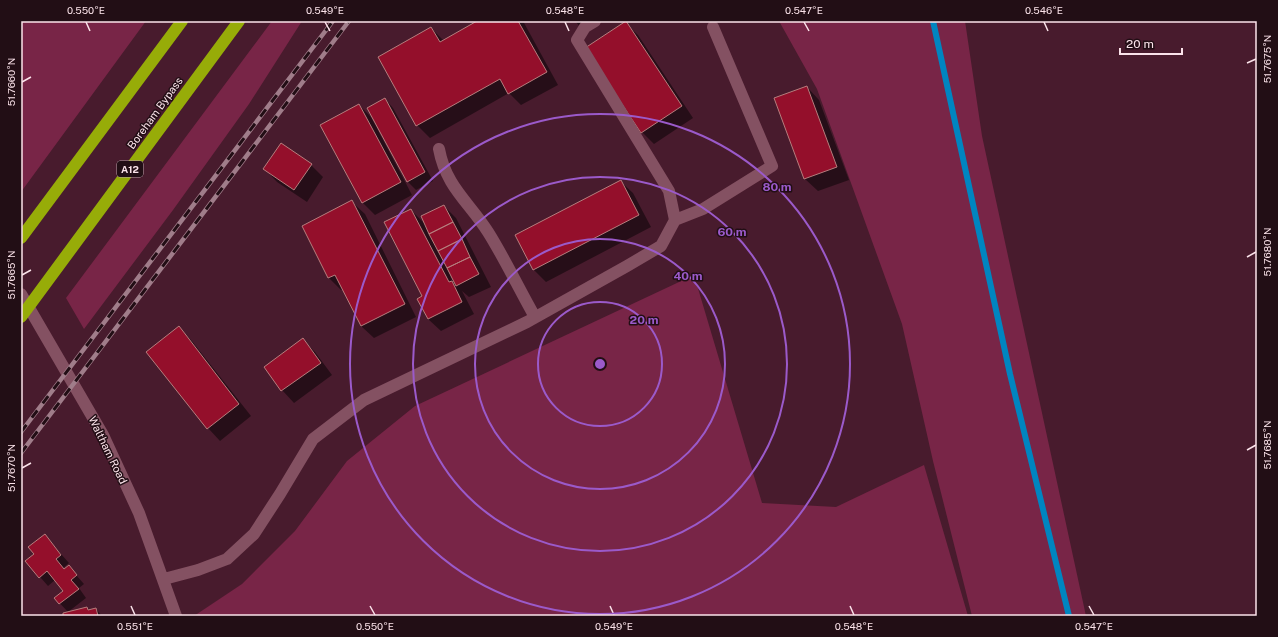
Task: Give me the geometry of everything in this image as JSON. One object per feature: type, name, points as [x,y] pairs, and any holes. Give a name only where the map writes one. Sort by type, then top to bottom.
[{"type":"highway","points":[[21,238],[182,21]]},
{"type":"highway","name":"Boreham Bypass","points":[[21,317],[238,21]]},
{"type":"street","points":[[164,579],[198,570],[227,559],[254,534],[313,439],[364,400],[535,317],[661,246],[675,220],[669,191],[577,40],[585,27],[595,21]]},
{"type":"street","points":[[675,220],[703,209],[772,166],[714,27]]},
{"type":"street","points":[[439,149],[442,164],[452,184],[487,231],[535,317]]},
{"type":"street","name":"Waltham Road","points":[[21,294],[103,435],[139,513],[164,579],[176,616]]},
{"type":"shaded area","points":[[21,21],[146,21],[21,192]]},
{"type":"shaded area","points":[[272,21],[302,21],[249,104],[173,210],[84,329],[66,298]]},
{"type":"shaded area","points":[[779,21],[965,21],[982,136],[1086,616],[972,616],[933,461],[902,324],[817,89]]},
{"type":"shaded area","points":[[694,275],[762,503],[836,507],[924,465],[968,616],[194,616],[242,584],[295,531],[347,461],[415,406]]},
{"type":"building","points":[[477,21],[518,21],[547,72],[508,94],[500,79],[416,126],[378,57],[431,27],[440,42]]},
{"type":"building","points":[[626,21],[682,106],[641,133],[585,48]]},
{"type":"building","points":[[807,86],[837,167],[804,179],[774,98]]},
{"type":"building","points":[[385,98],[425,172],[407,182],[367,108]]},
{"type":"building","points":[[359,104],[401,182],[362,203],[320,125]]},
{"type":"building","points":[[281,143],[312,164],[294,190],[263,169]]},
{"type":"building","points":[[621,180],[639,215],[533,270],[515,235]]},
{"type":"building","points":[[352,200],[405,304],[361,326],[335,275],[328,278],[302,226]]},
{"type":"building","points":[[444,205],[453,222],[429,234],[421,216]]},
{"type":"building","points":[[411,209],[449,282],[452,281],[462,302],[428,319],[417,299],[422,296],[384,222]]},
{"type":"building","points":[[453,222],[462,239],[438,251],[429,234]]},
{"type":"building","points":[[462,239],[470,257],[447,268],[438,251]]},
{"type":"building","points":[[470,257],[479,274],[456,286],[447,268]]},
{"type":"building","points":[[179,326],[239,404],[207,429],[146,352]]},
{"type":"building","points":[[303,338],[321,363],[281,391],[264,367]]},
{"type":"building","points":[[45,534],[61,555],[56,559],[64,569],[69,565],[77,575],[71,580],[79,589],[59,604],[54,598],[63,591],[47,571],[39,578],[25,561],[34,554],[28,547]]},
{"type":"building","points":[[87,607],[88,610],[96,608],[98,616],[63,616],[63,613]]},
{"type":"waterway","points":[[933,21],[1010,374],[1069,616]]},
{"type":"railway","points":[[21,432],[333,21]]},
{"type":"railway","points":[[21,453],[349,21]]}]
